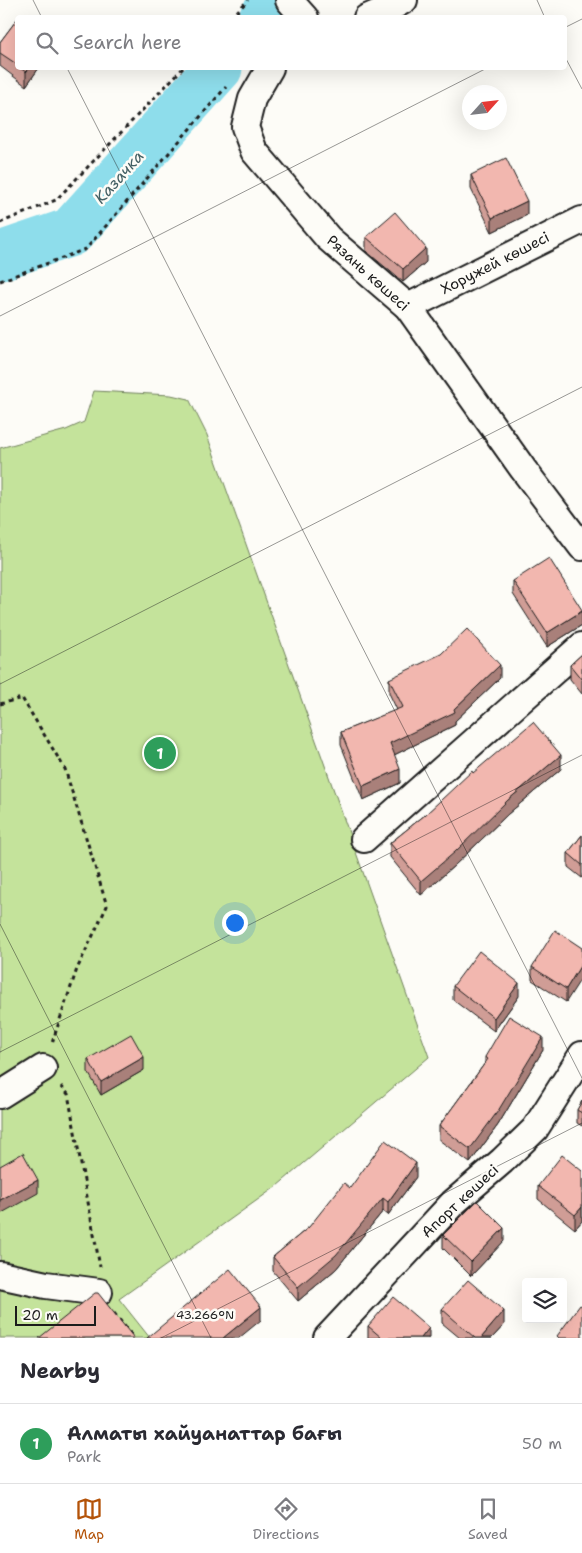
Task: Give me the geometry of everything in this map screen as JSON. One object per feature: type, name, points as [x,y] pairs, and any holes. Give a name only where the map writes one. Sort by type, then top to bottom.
[{"type":"street","points":[[289,0],[302,15]]},
{"type":"street","points":[[374,15],[404,0]]},
{"type":"street","name":"Рязань көшесі","points":[[269,70],[252,99],[244,127],[254,152],[328,238],[408,307],[523,469],[582,547]]},
{"type":"street","name":"Хоружей көшесі","points":[[408,307],[582,220]]},
{"type":"street","points":[[364,839],[582,646]]},
{"type":"street","name":"Апорт көшесі","points":[[327,1338],[453,1203],[502,1162],[535,1129],[582,1055]]},
{"type":"street","points":[[0,1096],[43,1068]]},
{"type":"street","points":[[0,1275],[46,1285],[100,1292]]},
{"type":"path","points":[[234,15],[248,0]]},
{"type":"path","points":[[0,222],[56,200],[181,70]]},
{"type":"path","points":[[0,281],[86,249],[230,82]]},
{"type":"path","points":[[0,704],[22,698],[65,769],[107,906],[77,969],[43,1068],[68,1094],[100,1270],[100,1294],[134,1338]]},
{"type":"green space","points":[[94,391],[171,395],[189,399],[207,435],[429,1057],[277,1186],[119,1299],[150,1338],[0,1338],[0,448],[66,430],[84,422]]},
{"type":"building","points":[[15,22],[15,63],[0,53],[0,42]]},
{"type":"building","points":[[506,158],[527,201],[492,218],[471,175]]},
{"type":"building","points":[[395,212],[426,248],[403,269],[366,237]]},
{"type":"building","points":[[549,558],[582,611],[547,633],[513,581]]},
{"type":"building","points":[[467,629],[500,665],[454,709],[455,712],[390,743],[400,769],[363,786],[341,732],[403,707],[389,679],[441,654]]},
{"type":"building","points":[[582,654],[582,680],[570,665]]},
{"type":"building","points":[[533,722],[561,755],[508,800],[455,852],[421,881],[390,843],[425,815],[472,771],[473,773]]},
{"type":"building","points":[[582,835],[582,865],[568,853]]},
{"type":"building","points":[[555,930],[582,948],[582,963],[566,989],[532,967]]},
{"type":"building","points":[[479,951],[519,983],[494,1018],[453,986]]},
{"type":"building","points":[[509,1016],[543,1037],[498,1111],[470,1149],[439,1126],[488,1059],[485,1057]]},
{"type":"building","points":[[131,1034],[144,1057],[101,1082],[88,1059]]},
{"type":"building","points":[[582,1101],[582,1113],[577,1110]]},
{"type":"building","points":[[385,1140],[416,1163],[388,1202],[383,1198],[336,1255],[298,1287],[273,1257],[309,1227],[344,1183],[350,1188]]},
{"type":"building","points":[[23,1153],[38,1180],[0,1200],[0,1166]]},
{"type":"building","points":[[562,1155],[582,1171],[582,1207],[575,1215],[538,1186]]},
{"type":"building","points":[[477,1201],[504,1228],[471,1262],[443,1235]]},
{"type":"building","points":[[230,1269],[261,1307],[223,1338],[147,1338]]},
{"type":"building","points":[[468,1280],[504,1311],[481,1338],[475,1338],[442,1309]]},
{"type":"building","points":[[95,1293],[98,1293],[134,1338],[39,1338]]},
{"type":"building","points":[[393,1297],[429,1328],[421,1338],[382,1338],[368,1326]]},
{"type":"building","points":[[580,1305],[582,1306],[582,1338],[559,1338],[557,1336]]},
{"type":"waterway","name":"Казачка","points":[[266,15],[278,0]]},
{"type":"waterway","name":"Казачка","points":[[0,256],[71,232],[216,70]]},
{"type":"place","name":"Алматы хайуанаттар бағы","points":[[160,753]]}]
